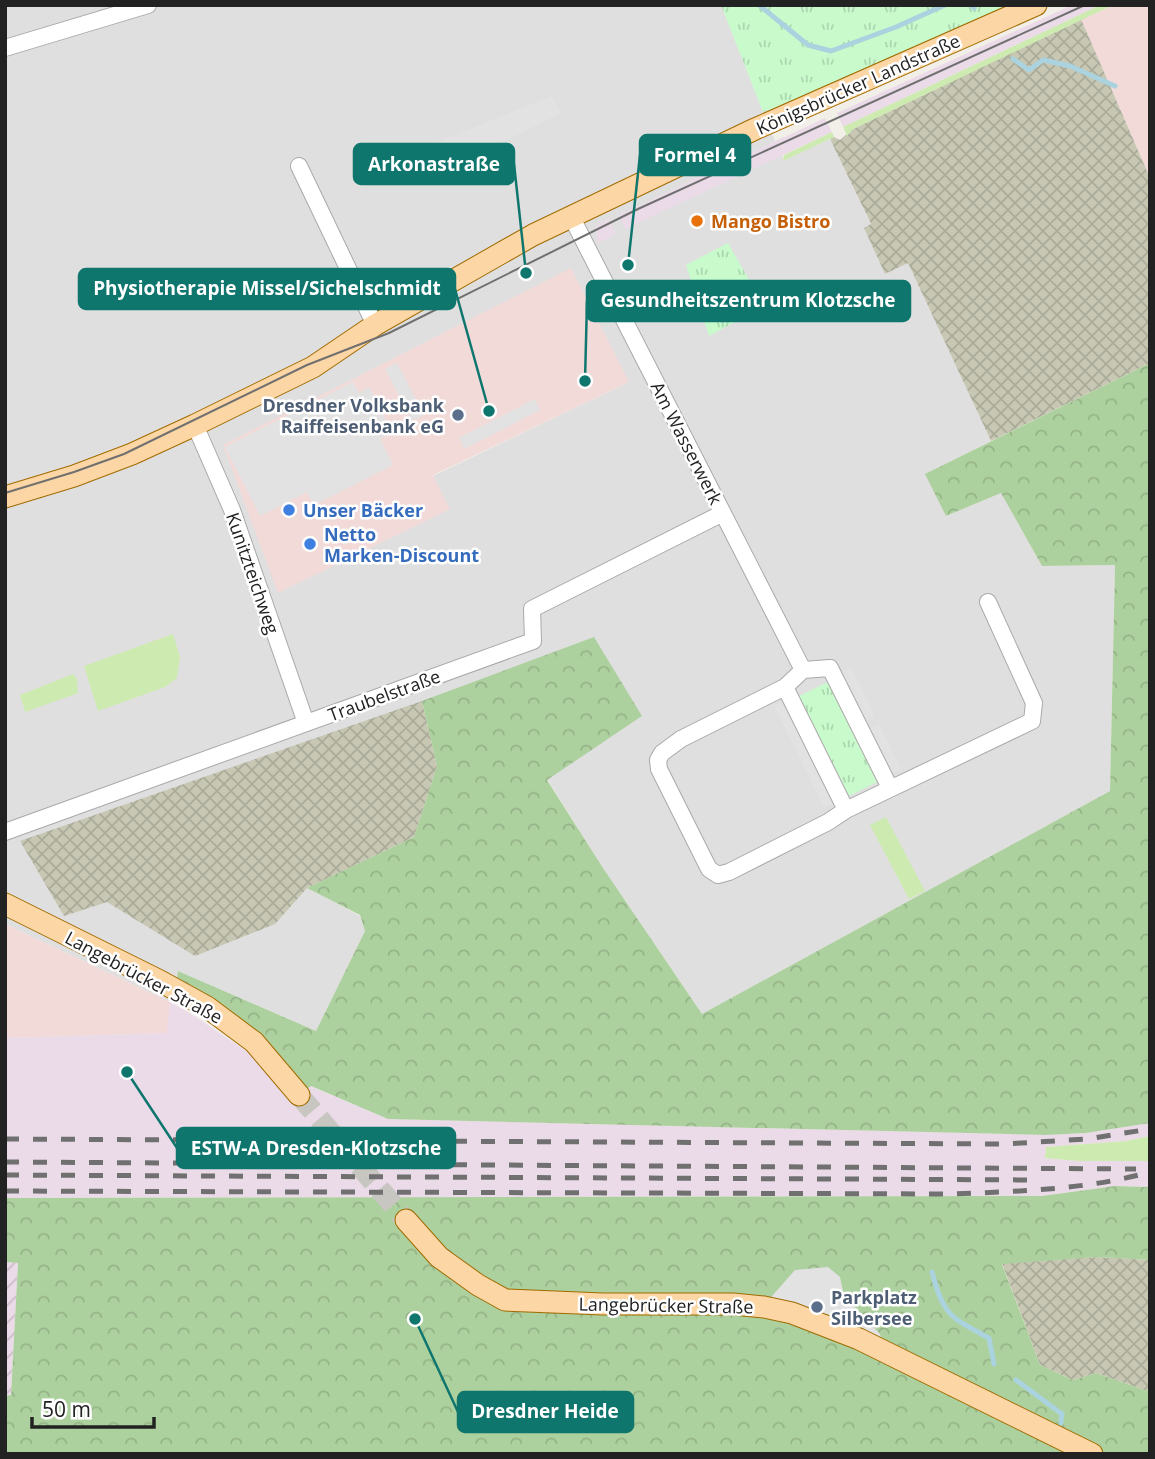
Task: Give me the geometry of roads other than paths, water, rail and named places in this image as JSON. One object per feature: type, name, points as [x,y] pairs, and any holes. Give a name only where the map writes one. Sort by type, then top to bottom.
[{"type":"main road","name":"Königsbrücker Landstraße","points":[[5,497],[74,476],[195,425],[313,367],[374,325],[571,216],[755,129],[1036,5]]},
{"type":"main road","name":"Langebrücker Straße","points":[[5,904],[207,1007],[254,1042],[299,1096]]},
{"type":"main road","name":"Langebrücker Straße","points":[[406,1220],[439,1256],[478,1285],[505,1300],[733,1304],[764,1307],[792,1314],[859,1339],[1092,1454]]},
{"type":"street","points":[[5,48],[148,5]]},
{"type":"street","points":[[299,166],[374,325]]},
{"type":"street","name":"Am Wasserwerk","points":[[571,216],[803,670]]},
{"type":"street","name":"Kunitzteichweg","points":[[195,425],[232,510],[306,723]]},
{"type":"street","name":"Traubelstraße","points":[[5,832],[533,642],[532,609],[723,513]]},
{"type":"street","points":[[890,788],[830,668],[803,670],[785,687],[681,739],[662,753],[658,760],[659,769],[709,869],[718,875],[729,872],[890,788],[1032,721],[1034,703],[988,602]]},
{"type":"street","points":[[785,687],[846,810]]},
{"type":"waterway","points":[[759,5],[808,45],[831,51],[945,5]]},
{"type":"waterway","points":[[1013,59],[1029,70],[1043,60],[1070,66],[1115,86]]},
{"type":"waterway","points":[[932,1272],[940,1298],[950,1314],[989,1338],[994,1364]]},
{"type":"waterway","points":[[1016,1380],[1062,1414],[1061,1423]]},
{"type":"tunnel","points":[[299,1095],[406,1220]]},
{"type":"tram line","points":[[5,493],[124,454],[307,365],[389,333],[638,209],[1085,5]]},
{"type":"railway","points":[[5,1139],[1005,1144],[1087,1139],[1150,1129]]},
{"type":"railway","points":[[5,1162],[1136,1169]]},
{"type":"railway","points":[[5,1191],[954,1194],[1077,1186],[1150,1172]]},
{"type":"railway","points":[[5,1175],[1041,1180]]},
{"type":"place","name":"Mango Bistro","points":[[697,221]]},
{"type":"place","name":"Formel 4","points":[[628,265]]},
{"type":"place","name":"Arkonastraße","points":[[526,273]]},
{"type":"place","name":"Gesundheitszentrum Klotzsche","points":[[585,381]]},
{"type":"place","name":"Physiotherapie Missel/Sichelschmidt","points":[[489,411]]},
{"type":"place","name":"Dresdner Volksbank Raiffeisenbank eG","points":[[458,415]]},
{"type":"place","name":"Unser Bäcker","points":[[289,510]]},
{"type":"place","name":"Netto Marken-Discount","points":[[310,544]]},
{"type":"place","name":"ESTW-A Dresden-Klotzsche","points":[[127,1072]]},
{"type":"place","name":"Parkplatz Silbersee","points":[[817,1307]]},
{"type":"place","name":"Dresdner Heide","points":[[415,1319]]}]
